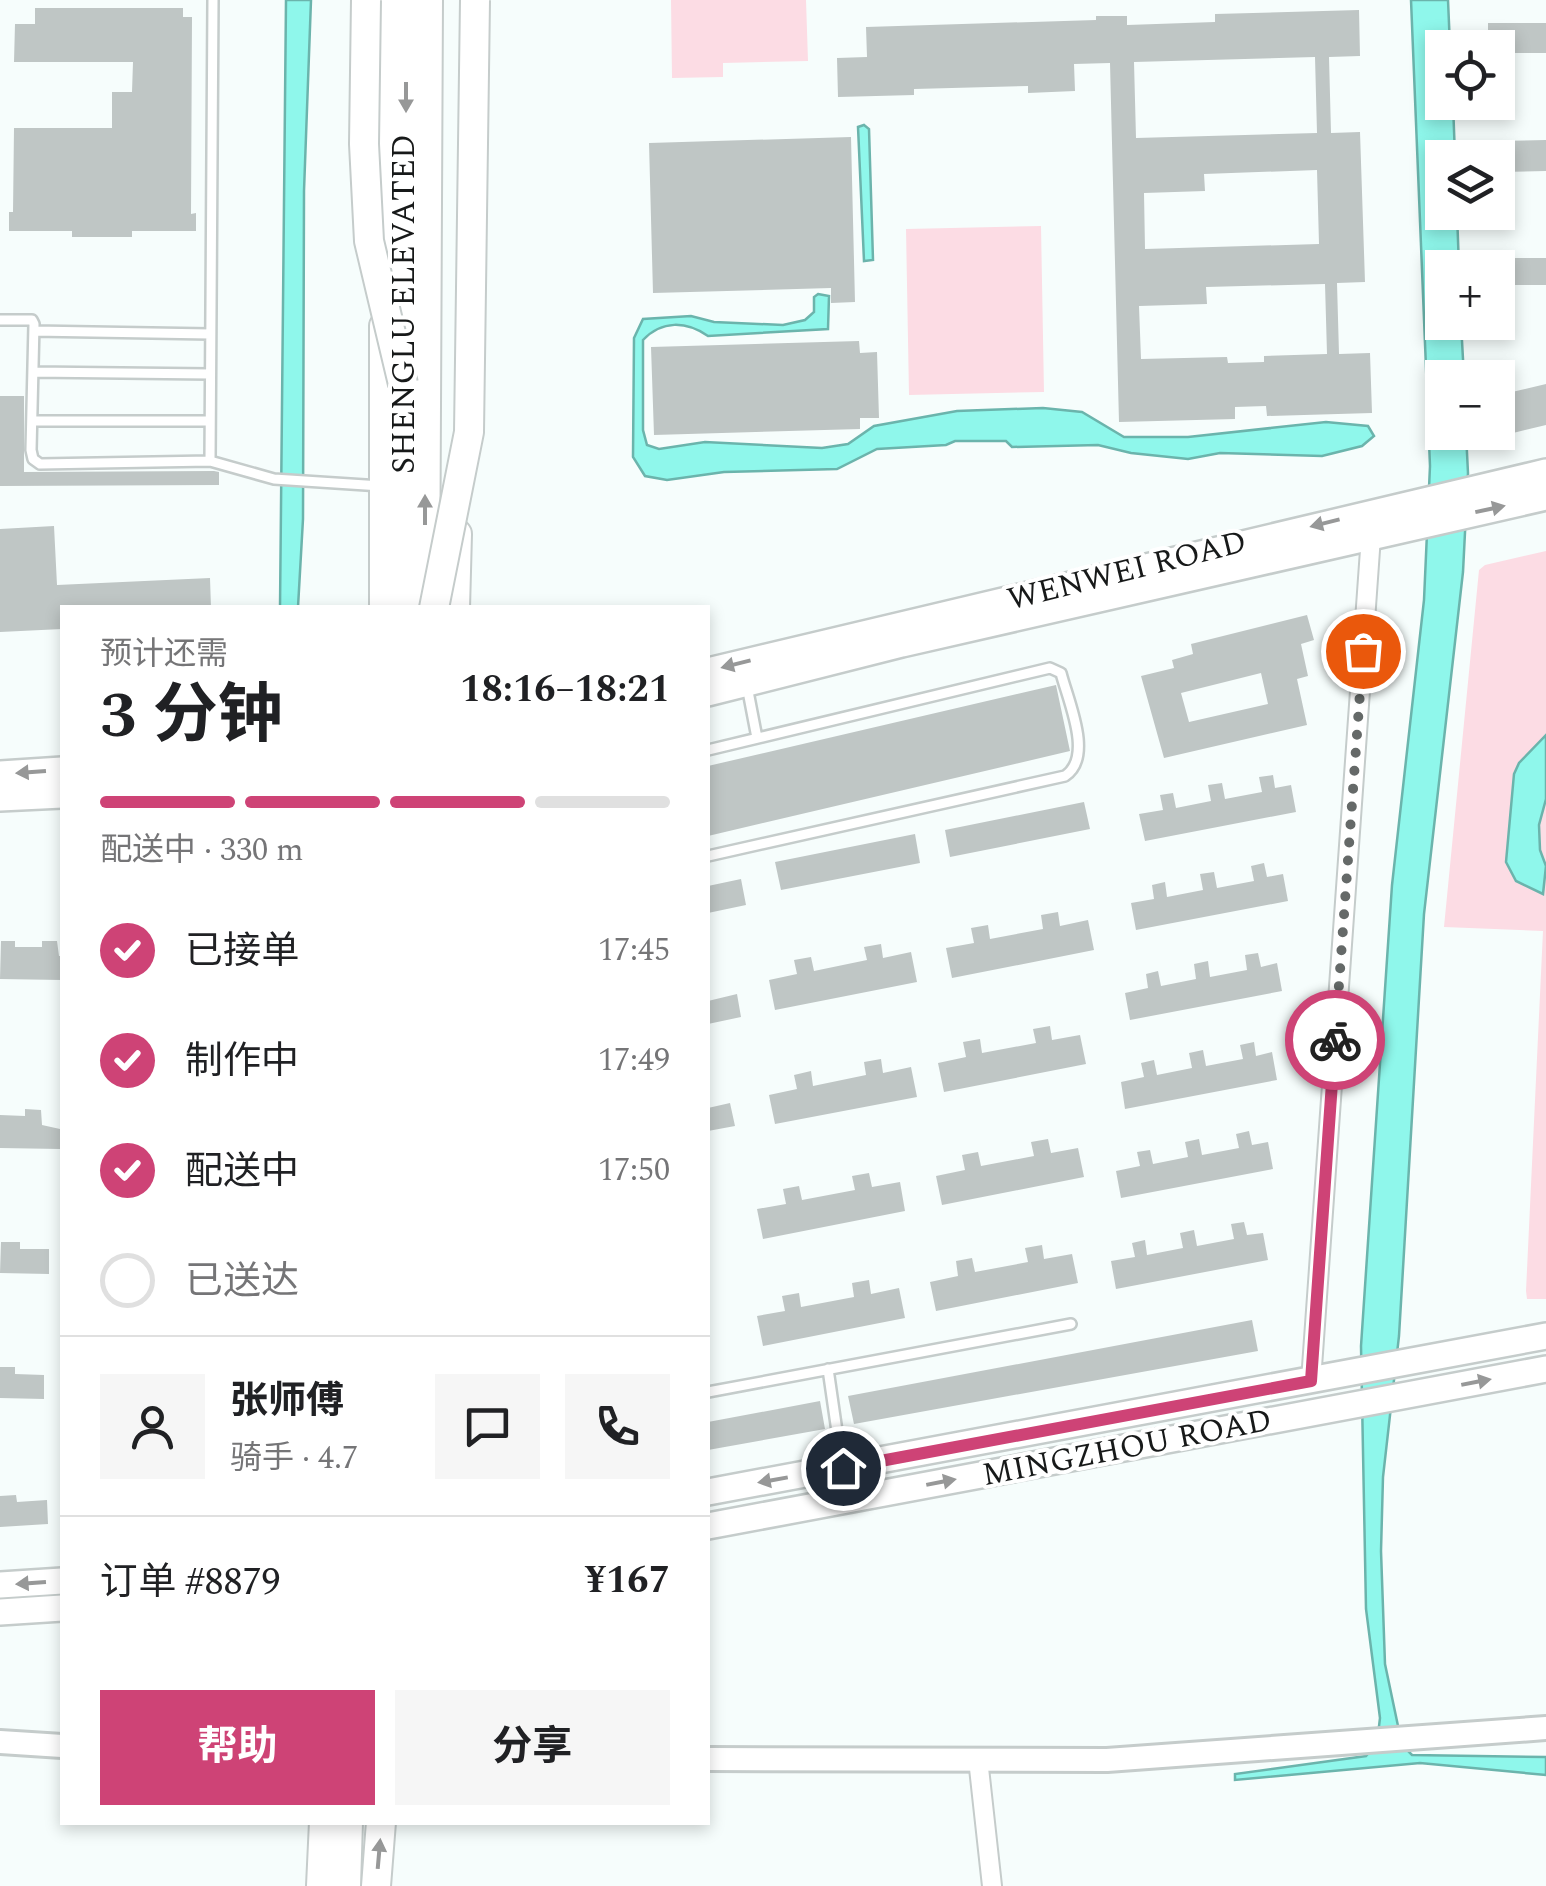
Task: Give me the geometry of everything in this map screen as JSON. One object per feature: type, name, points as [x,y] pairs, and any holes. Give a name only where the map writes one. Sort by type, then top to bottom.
[{"type":"main road","points":[[366,0],[364,144],[369,241],[403,384]]},
{"type":"main road","points":[[383,0],[384,605]]},
{"type":"main road","name":"SHENGLU ELEVATED","points":[[400,605],[406,0]]},
{"type":"main road","name":"SHENGLU ELEVATED","points":[[424,605],[428,0]]},
{"type":"main road","points":[[454,605],[462,0]]},
{"type":"main road","points":[[435,605],[469,432],[475,0]]},
{"type":"main road","name":"WENWEI ROAD","points":[[710,671],[1427,511],[1546,472]]},
{"type":"main road","name":"WENWEI ROAD","points":[[710,692],[1371,536],[1427,511],[1546,497]]},
{"type":"main road","points":[[0,774],[60,770]]},
{"type":"main road","points":[[0,798],[60,794]]},
{"type":"main road","name":"MINGZHOU ROAD","points":[[710,1492],[1546,1336]]},
{"type":"main road","name":"MINGZHOU ROAD","points":[[710,1526],[1546,1369]]},
{"type":"main road","points":[[0,1584],[60,1580]]},
{"type":"main road","points":[[0,1612],[60,1608]]},
{"type":"main road","points":[[324,1886],[328,1825]]},
{"type":"main road","points":[[346,1886],[348,1825]]},
{"type":"main road","points":[[376,1886],[382,1825]]},
{"type":"street","points":[[1311,1381],[1371,536]]},
{"type":"street","points":[[710,1759],[1107,1760],[1546,1728]]},
{"type":"street","points":[[0,1742],[60,1746]]},
{"type":"street","points":[[978,1759],[992,1886]]},
{"type":"lane","points":[[210,461],[213,0]]},
{"type":"lane","points":[[0,320],[32,320],[32,458],[40,464],[210,461],[274,479],[384,486]]},
{"type":"lane","points":[[34,330],[210,334]]},
{"type":"lane","points":[[33,372],[210,374]]},
{"type":"lane","points":[[32,421],[210,421]]},
{"type":"lane","points":[[710,750],[1050,668],[1061,673],[1080,755],[1075,769],[1066,776],[710,856]]},
{"type":"lane","points":[[746,683],[757,738]]},
{"type":"lane","points":[[710,1392],[1071,1324]]},
{"type":"lane","points":[[828,1370],[843,1468]]},
{"type":"shaded area","points":[[671,0],[806,0],[808,61],[723,63],[723,77],[672,78]]},
{"type":"shaded area","points":[[1041,226],[1044,392],[909,395],[906,229]]},
{"type":"shaded area","points":[[1546,551],[1546,1299],[1527,1299],[1543,931],[1444,927],[1479,570],[1485,565]]},
{"type":"water","points":[[286,0],[311,0],[304,191],[303,519],[298,605],[280,605]]},
{"type":"water","points":[[1411,0],[1448,0],[1449,30],[1425,30],[1425,120],[1454,120],[1454,140],[1425,140],[1425,230],[1458,230],[1458,250],[1425,250],[1425,340],[1462,340],[1463,360],[1426,360]]},
{"type":"water","points":[[864,125],[869,129],[873,260],[864,261],[858,127]]},
{"type":"water","points":[[829,296],[828,329],[708,336],[691,327],[674,325],[650,333],[643,340],[643,430],[647,445],[659,449],[705,442],[822,448],[848,444],[874,426],[957,411],[1043,408],[1082,412],[1124,437],[1188,437],[1326,422],[1368,426],[1374,436],[1362,446],[1322,456],[1220,453],[1188,459],[1098,445],[1012,447],[1006,441],[955,441],[946,445],[877,449],[837,469],[724,472],[667,480],[645,476],[633,457],[634,338],[643,319],[691,316],[714,322],[783,325],[805,320],[814,312],[814,297]]},
{"type":"water","points":[[1429,450],[1467,450],[1463,572],[1424,914],[1399,1336],[1383,1477],[1385,1664],[1402,1745],[1412,1755],[1546,1757],[1546,1775],[1420,1763],[1235,1780],[1235,1774],[1366,1756],[1377,1743],[1380,1718],[1366,1609],[1361,1346],[1392,885],[1424,600]]},
{"type":"water","points":[[1546,735],[1546,799],[1539,825],[1540,850],[1546,866],[1543,894],[1516,881],[1506,862],[1514,774],[1519,763]]},
{"type":"building","points":[[35,8],[183,8],[183,17],[192,17],[191,214],[196,213],[196,231],[132,231],[132,237],[72,237],[72,231],[9,231],[9,212],[13,212],[14,128],[112,128],[112,92],[132,92],[133,62],[14,62],[15,24],[35,24]]},
{"type":"building","points":[[1359,10],[1360,56],[1329,57],[1331,133],[1360,132],[1365,282],[1337,283],[1339,354],[1370,353],[1372,413],[1267,416],[1266,406],[1235,407],[1235,419],[1119,422],[1110,63],[1074,64],[1075,91],[1028,93],[1028,86],[914,89],[914,95],[838,97],[837,58],[867,57],[866,27],[1096,20],[1096,16],[1127,16],[1127,25],[1215,22],[1215,14]],"holes":[[[1315,57],[1317,133],[1136,138],[1134,62]],[[1317,170],[1319,244],[1145,249],[1144,193],[1205,191],[1204,174]],[[1325,284],[1327,354],[1264,356],[1264,362],[1228,363],[1227,357],[1141,359],[1139,306],[1207,304],[1206,287]]]},
{"type":"building","points":[[1488,23],[1546,23],[1546,53],[1515,53],[1515,30],[1488,30]]},
{"type":"building","points":[[851,137],[855,302],[831,303],[831,288],[653,293],[649,143]]},
{"type":"building","points":[[1546,140],[1546,171],[1515,172],[1515,141]]},
{"type":"building","points":[[1515,258],[1546,258],[1546,285],[1515,285]]},
{"type":"building","points":[[859,341],[860,353],[877,352],[879,418],[860,418],[860,429],[654,435],[651,347]]},
{"type":"building","points":[[1546,384],[1546,425],[1515,433],[1515,391]]},
{"type":"building","points":[[0,396],[24,396],[24,472],[214,471],[219,472],[219,485],[0,486]]},
{"type":"building","points":[[54,526],[57,585],[210,578],[211,605],[60,605],[60,629],[0,632],[0,529]]},
{"type":"building","points":[[1307,615],[1314,640],[1301,644],[1308,676],[1297,679],[1307,725],[1164,758],[1141,676],[1174,668],[1172,660],[1193,654],[1191,644]],"holes":[[[1261,673],[1268,704],[1189,722],[1181,693]]]},
{"type":"building","points":[[1056,685],[1070,751],[710,836],[710,766]]},
{"type":"building","points":[[1273,775],[1275,788],[1291,785],[1296,812],[1145,841],[1139,814],[1163,810],[1160,795],[1173,793],[1176,808],[1211,801],[1208,785],[1222,783],[1225,799],[1262,792],[1259,777]]},
{"type":"building","points":[[1084,802],[1090,829],[950,857],[945,830]]},
{"type":"building","points":[[915,834],[920,863],[781,890],[775,862]]},
{"type":"building","points":[[1264,863],[1267,877],[1283,874],[1288,901],[1136,930],[1131,903],[1154,899],[1152,885],[1165,882],[1167,897],[1203,890],[1200,874],[1214,872],[1217,888],[1254,881],[1251,866]]},
{"type":"building","points":[[741,879],[746,905],[710,913],[710,886]]},
{"type":"building","points":[[1058,912],[1060,926],[1088,920],[1094,950],[952,978],[946,948],[974,943],[971,928],[988,925],[990,939],[1043,929],[1041,915]]},
{"type":"building","points":[[1,941],[15,941],[15,947],[42,947],[42,941],[57,941],[60,980],[0,979]]},
{"type":"building","points":[[881,944],[883,958],[911,952],[917,982],[775,1010],[769,980],[797,974],[794,960],[811,957],[814,971],[867,960],[864,947]]},
{"type":"building","points":[[1258,953],[1261,967],[1277,963],[1282,991],[1130,1020],[1125,993],[1148,988],[1146,974],[1158,971],[1161,986],[1196,979],[1194,964],[1208,961],[1210,977],[1247,970],[1245,955]]},
{"type":"building","points":[[737,994],[741,1017],[710,1024],[710,1001]]},
{"type":"building","points":[[1050,1026],[1052,1040],[1080,1035],[1086,1064],[944,1092],[938,1063],[966,1057],[963,1042],[980,1039],[982,1053],[1036,1043],[1033,1029]]},
{"type":"building","points":[[1254,1042],[1256,1056],[1272,1052],[1277,1080],[1125,1109],[1121,1082],[1144,1077],[1141,1063],[1154,1060],[1157,1075],[1192,1068],[1189,1053],[1203,1050],[1206,1066],[1243,1059],[1240,1045]]},
{"type":"building","points":[[881,1059],[883,1073],[911,1067],[917,1097],[775,1124],[769,1095],[797,1089],[794,1075],[811,1071],[813,1086],[866,1075],[864,1062]]},
{"type":"building","points":[[730,1103],[735,1126],[710,1131],[710,1108]]},
{"type":"building","points":[[25,1109],[41,1110],[42,1125],[60,1129],[60,1149],[0,1148],[0,1115],[25,1116]]},
{"type":"building","points":[[1249,1131],[1252,1145],[1268,1142],[1273,1169],[1121,1198],[1116,1171],[1140,1166],[1137,1152],[1150,1150],[1153,1164],[1188,1157],[1185,1142],[1199,1139],[1202,1155],[1239,1148],[1236,1134]]},
{"type":"building","points":[[1048,1139],[1051,1153],[1078,1148],[1084,1177],[942,1205],[936,1176],[965,1170],[962,1155],[978,1152],[981,1166],[1034,1156],[1031,1142]]},
{"type":"building","points":[[869,1173],[872,1187],[900,1182],[905,1211],[763,1239],[757,1209],[786,1204],[783,1189],[799,1186],[802,1200],[855,1190],[852,1176]]},
{"type":"building","points":[[1244,1222],[1247,1235],[1263,1233],[1268,1260],[1116,1289],[1111,1261],[1135,1257],[1132,1243],[1145,1240],[1147,1255],[1183,1248],[1180,1233],[1194,1230],[1197,1246],[1234,1239],[1231,1224]]},
{"type":"building","points":[[1,1242],[20,1242],[20,1249],[49,1249],[49,1274],[0,1273]]},
{"type":"building","points":[[1042,1245],[1044,1259],[1072,1254],[1078,1283],[936,1311],[930,1282],[958,1276],[956,1261],[972,1258],[975,1272],[1028,1262],[1025,1248]]},
{"type":"building","points":[[869,1280],[871,1294],[899,1288],[905,1318],[763,1346],[757,1316],[785,1311],[782,1296],[799,1293],[801,1307],[854,1297],[852,1283]]},
{"type":"building","points":[[1252,1320],[1258,1351],[854,1424],[848,1396]]},
{"type":"building","points":[[0,1367],[15,1367],[15,1374],[44,1375],[44,1399],[0,1398]]},
{"type":"building","points":[[820,1401],[825,1429],[710,1450],[710,1422]]},
{"type":"building","points":[[16,1495],[17,1502],[47,1500],[48,1524],[0,1527],[0,1496]]},
{"type":"way so far","points":[[1335,1040],[1363,651]]},
{"type":"route","points":[[843,1468],[1311,1381],[1335,1040]]}]
